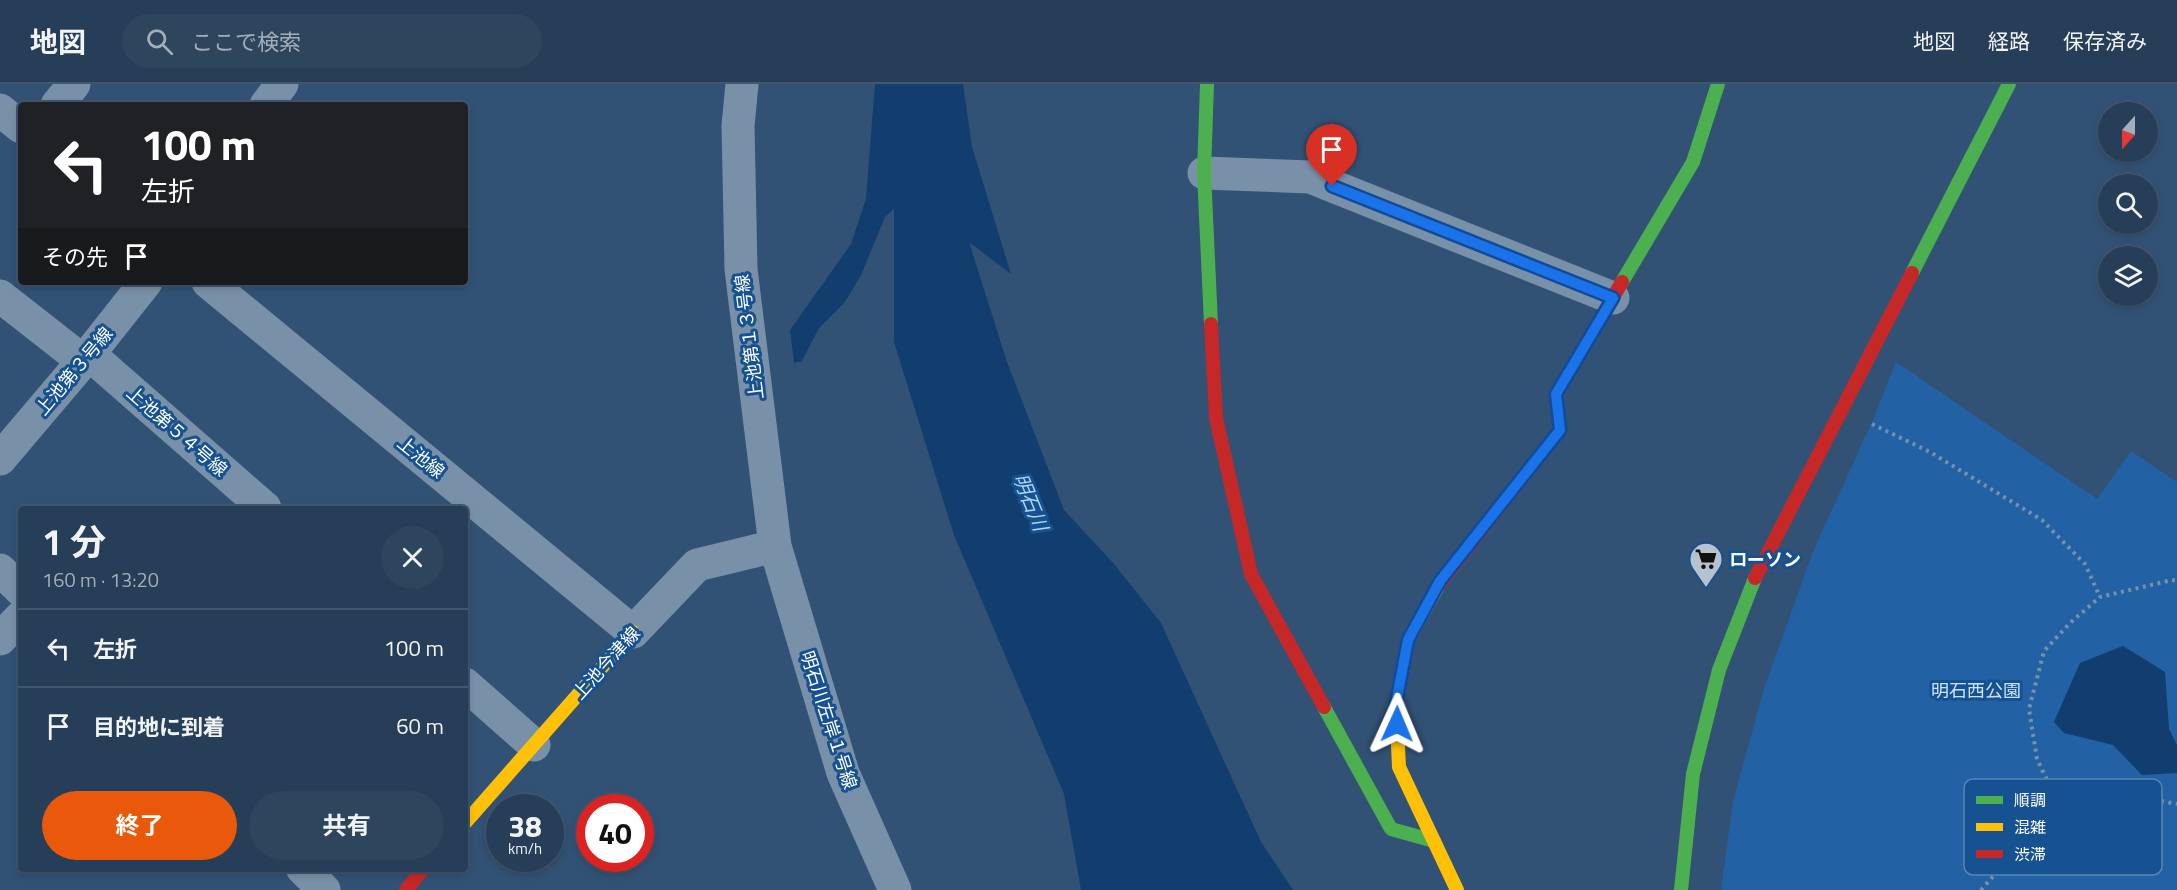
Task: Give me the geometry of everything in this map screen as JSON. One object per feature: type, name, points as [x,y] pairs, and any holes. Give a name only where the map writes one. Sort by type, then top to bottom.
[{"type":"street","points":[[59,102],[74,84]]},
{"type":"street","points":[[268,102],[282,84]]},
{"type":"street","points":[[721,84],[738,126]]},
{"type":"street","points":[[738,126],[742,84]]},
{"type":"street","points":[[1207,84],[1204,173],[1216,418],[1251,574],[1391,829],[1434,841]]},
{"type":"street","points":[[1457,890],[1399,767],[1396,703],[1408,640],[1440,581],[1560,430],[1556,394],[1693,162],[1718,84]]},
{"type":"street","points":[[1680,890],[1694,774],[1719,670],[1753,582],[2009,84]]},
{"type":"street","points":[[0,110],[18,125]]},
{"type":"street","name":"上池第１３号線","points":[[738,126],[741,269],[775,546]]},
{"type":"street","points":[[1204,173],[1310,177],[1613,298]]},
{"type":"street","name":"上池第３号線","points":[[0,459],[144,285]]},
{"type":"street","name":"上池線","points":[[212,285],[633,632]]},
{"type":"street","name":"上池第５４号線","points":[[0,296],[86,357],[263,506]]},
{"type":"street","name":"上池今津線","points":[[468,820],[633,632],[697,565],[775,546]]},
{"type":"street","name":"明石川左岸１号線","points":[[775,546],[843,773],[895,890]]},
{"type":"street","points":[[0,570],[18,587]]},
{"type":"street","points":[[0,639],[18,620]]},
{"type":"street","points":[[468,687],[534,745]]},
{"type":"street","points":[[306,872],[324,890]]},
{"type":"street","points":[[405,890],[421,872]]},
{"type":"path","points":[[1840,409],[1930,452],[2042,520],[2085,564],[2100,597]]},
{"type":"path","points":[[2047,779],[2037,759],[2029,709],[2044,651],[2070,623],[2100,597],[2172,580],[2177,581]]},
{"type":"path","points":[[2162,801],[2177,804]]},
{"type":"path","points":[[1981,890],[1994,875]]},
{"type":"green space","name":"明石西公園","points":[[1896,362],[2097,499],[2131,451],[2177,482],[2177,890],[1721,890],[1733,801],[1764,689],[1812,554],[1874,417]]},
{"type":"water","name":"明石川","points":[[875,84],[963,84],[972,147],[1011,274],[969,242],[1007,362],[1064,510],[1114,564],[1161,623],[1261,842],[1293,890],[1081,890],[1064,794],[954,535],[894,342],[894,209],[885,217],[861,275],[845,302],[819,328],[802,361],[794,363],[790,330],[851,244],[866,199]]},
{"type":"water","points":[[2123,646],[2165,672],[2169,729],[2177,745],[2177,773],[2142,775],[2113,745],[2064,733],[2054,722],[2080,663]]},
{"type":"traffic: fast","points":[[1207,84],[1204,173],[1211,324]]},
{"type":"traffic: fast","points":[[1622,282],[1693,162],[1718,84]]},
{"type":"traffic: fast","points":[[1912,273],[2009,84]]},
{"type":"traffic: fast","points":[[1681,890],[1693,774],[1719,670],[1755,578]]},
{"type":"traffic: fast","points":[[1324,707],[1391,829],[1434,841]]},
{"type":"traffic: slow","points":[[1438,586],[1408,640],[1396,703],[1399,767],[1457,890]]},
{"type":"traffic: slow","points":[[468,820],[633,632]]},
{"type":"traffic: jam","points":[[1755,578],[1912,273]]},
{"type":"traffic: jam","points":[[1438,586],[1560,430],[1556,394],[1622,282]]},
{"type":"traffic: jam","points":[[1211,324],[1216,418],[1251,574],[1324,707]]},
{"type":"traffic: jam","points":[[406,890],[421,872]]},
{"type":"place","name":"ローソン","points":[[1706,588]]},
{"type":"route","points":[[1332,186],[1613,298],[1556,394],[1560,430],[1440,581],[1408,640],[1396,703],[1397,724]]}]
